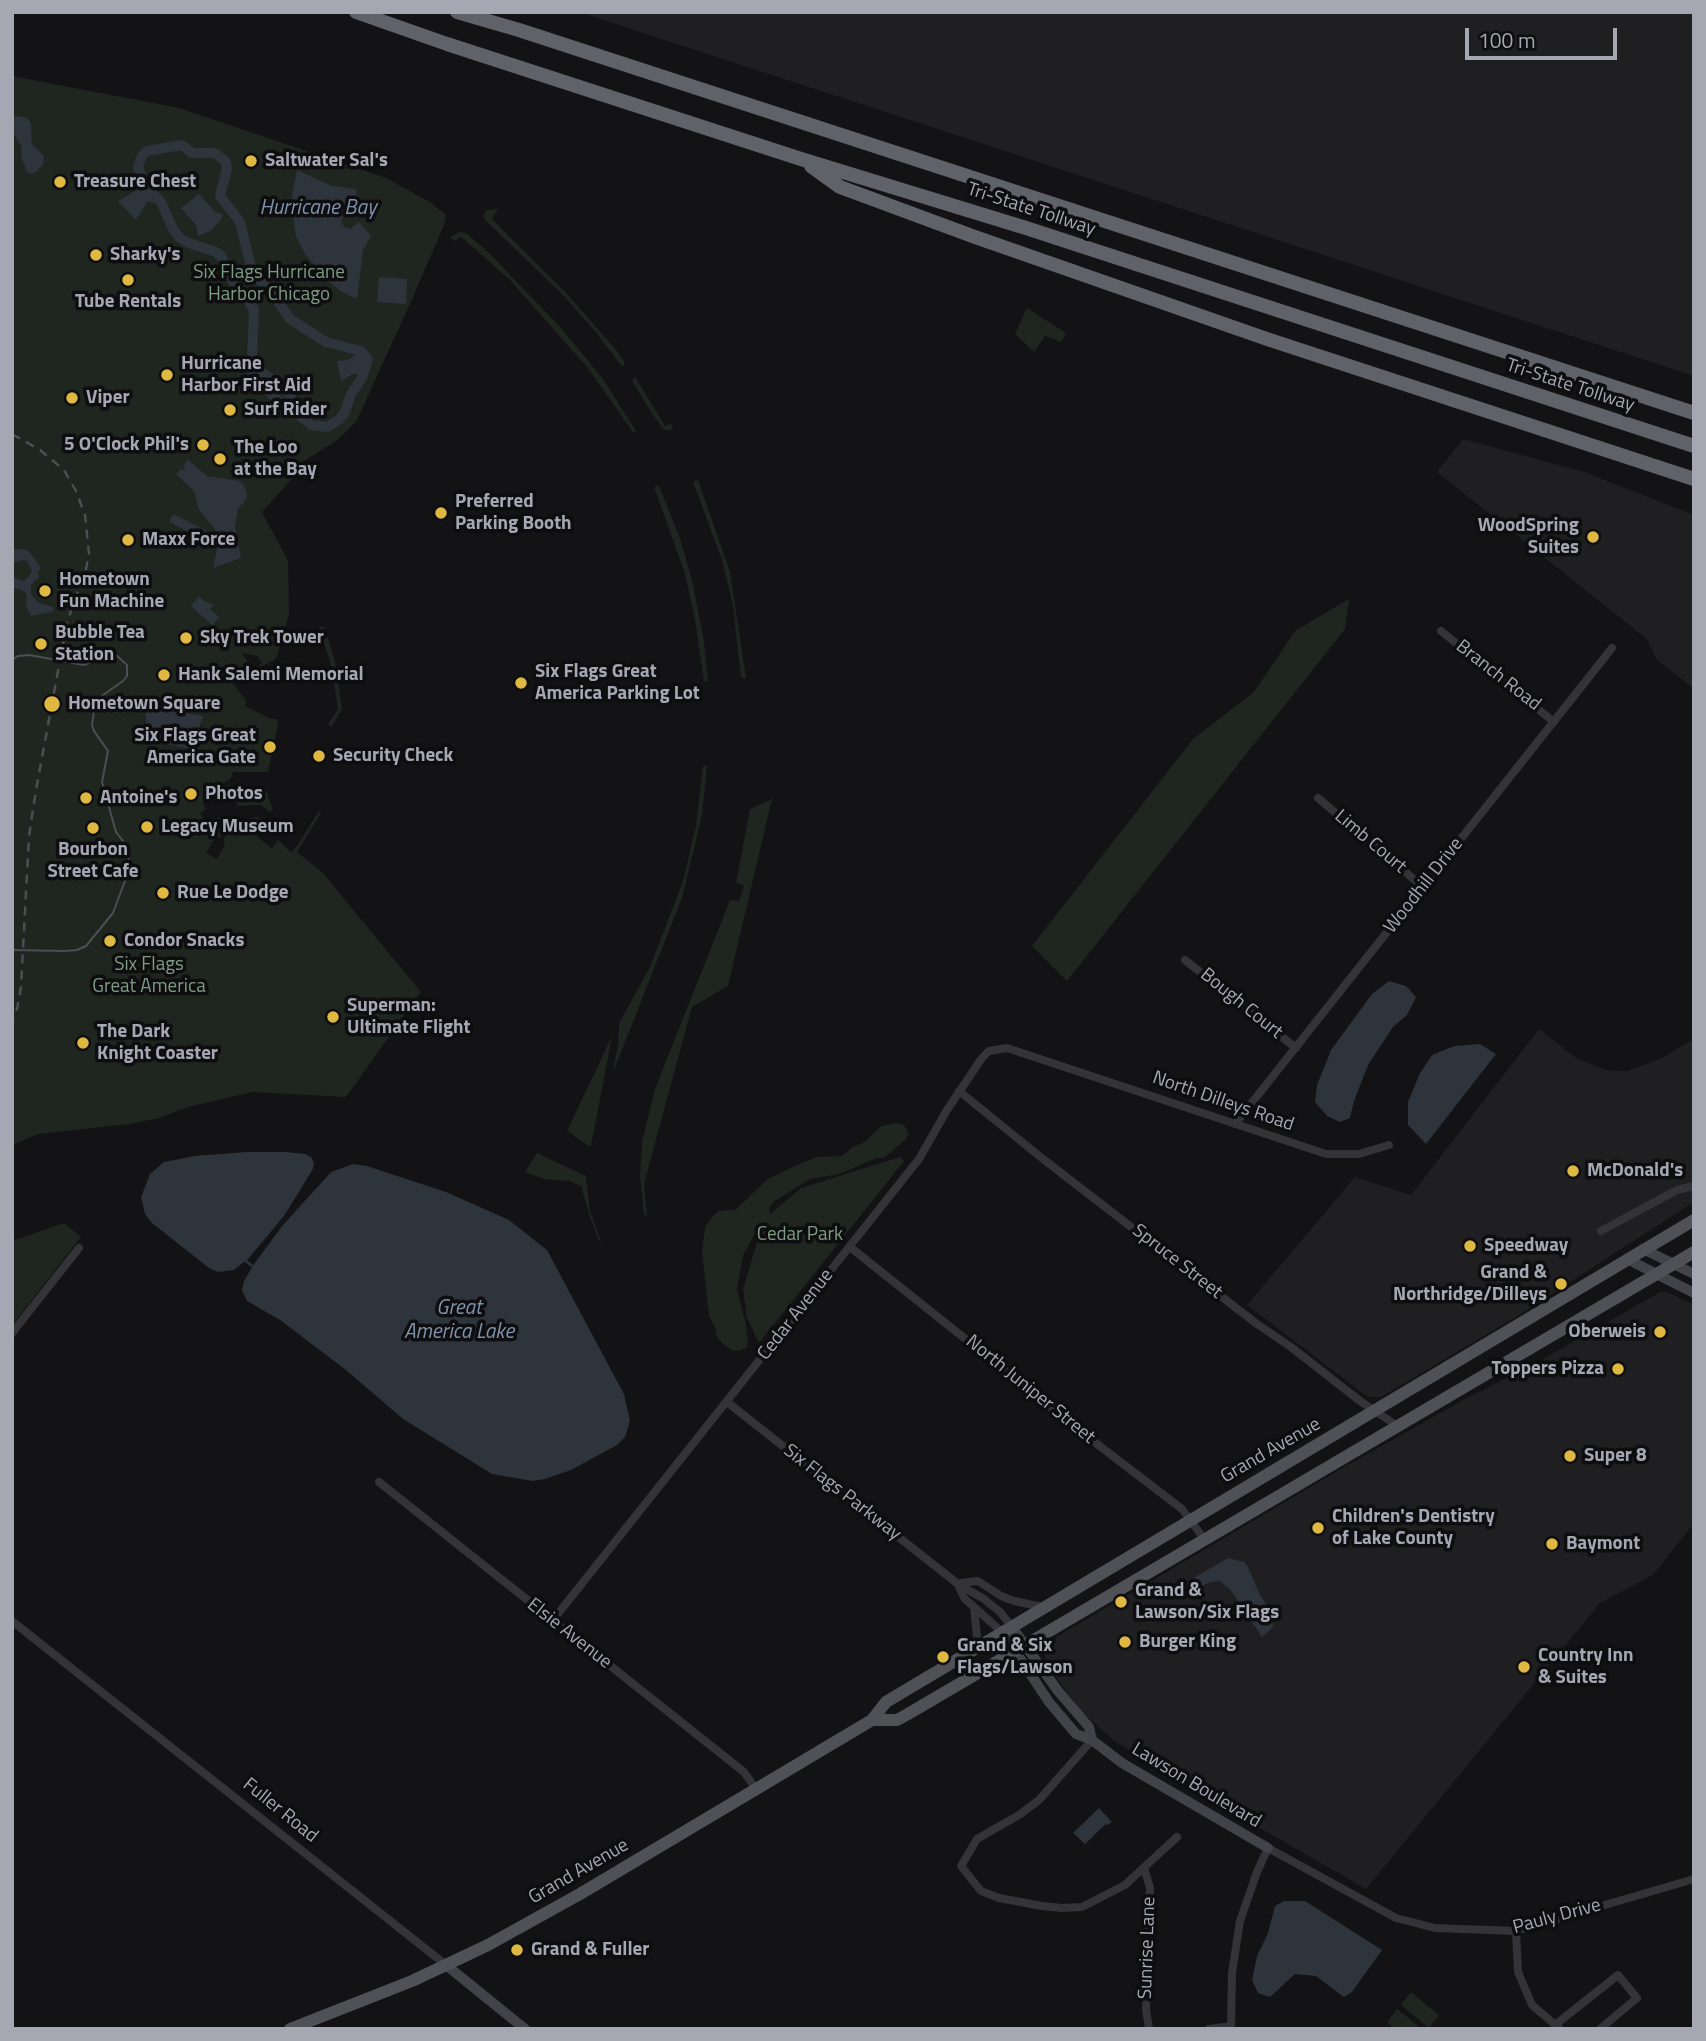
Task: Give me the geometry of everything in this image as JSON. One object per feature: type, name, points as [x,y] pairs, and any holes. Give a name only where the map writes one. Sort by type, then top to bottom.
[{"type":"highway","name":"Tri-State Tollway","points":[[356,12],[801,159],[1026,228],[1694,446]]},
{"type":"highway","name":"Tri-State Tollway","points":[[457,12],[1694,413]]},
{"type":"highway","points":[[801,159],[840,187],[975,237],[1267,339],[1694,479]]},
{"type":"main road","name":"Grand Avenue","points":[[290,2029],[377,1996],[446,1965],[580,1894],[872,1720],[886,1702],[1694,1220]]},
{"type":"main road","name":"Grand Avenue","points":[[872,1720],[897,1720],[1694,1252]]},
{"type":"street","name":"Branch Road","points":[[1441,631],[1553,722]]},
{"type":"street","name":"Woodhill Drive","points":[[1235,1124],[1612,648]]},
{"type":"street","name":"Limb Court","points":[[1318,798],[1423,887]]},
{"type":"street","name":"Bough Court","points":[[1185,960],[1296,1048]]},
{"type":"street","name":"Cedar Avenue","points":[[553,1620],[919,1159],[982,1058],[989,1051],[1007,1048],[1049,1061]]},
{"type":"street","name":"North Dilleys Road","points":[[1049,1061],[1326,1154],[1359,1154],[1389,1145]]},
{"type":"street","name":"Spruce Street","points":[[959,1091],[1246,1315],[1399,1427]]},
{"type":"street","points":[[1601,1231],[1677,1190],[1694,1186]]},
{"type":"street","name":"North Juniper Street","points":[[850,1247],[1182,1509],[1204,1539]]},
{"type":"street","points":[[12,1333],[79,1248]]},
{"type":"street","points":[[1643,1249],[1694,1274]]},
{"type":"street","points":[[1627,1259],[1694,1293]]},
{"type":"street","name":"Six Flags Parkway","points":[[727,1402],[958,1584],[984,1598],[1000,1612],[1008,1630]]},
{"type":"street","name":"Elsie Avenue","points":[[379,1482],[744,1772],[756,1789]]},
{"type":"street","name":"Six Flags Parkway","points":[[958,1584],[978,1581],[1014,1601],[1046,1607]]},
{"type":"street","name":"Six Flags Parkway","points":[[958,1584],[964,1598],[1008,1630]]},
{"type":"street","points":[[968,1654],[977,1637],[974,1607]]},
{"type":"street","name":"Fuller Road","points":[[12,1621],[526,2029]]},
{"type":"street","name":"Lawson Boulevard","points":[[1008,1630],[1021,1648],[1049,1702],[1076,1734],[1092,1740],[1122,1763],[1268,1849],[1240,1921],[1232,1973],[1231,2028]]},
{"type":"street","points":[[1092,1740],[1039,1800],[978,1839],[961,1866],[981,1891],[1042,1906],[1073,1909],[1082,1907],[1114,1892],[1177,1837]]},
{"type":"street","name":"Pauly Drive","points":[[1268,1849],[1407,1922],[1435,1928],[1516,1931],[1694,1879]]},
{"type":"street","name":"Sunrise Lane","points":[[1144,1868],[1150,1888],[1146,2010],[1149,2029]]},
{"type":"street","points":[[1516,1931],[1518,1972],[1532,2006],[1557,2027],[1618,1975],[1637,1998],[1600,2029]]},
{"type":"street","points":[[1209,2029],[1231,2028]]},
{"type":"shaded area","points":[[579,12],[1694,12],[1694,376]]},
{"type":"shaded area","points":[[1463,439],[1584,472],[1694,515],[1694,689],[1656,659],[1647,639],[1437,472]]},
{"type":"shaded area","points":[[1539,1029],[1576,1058],[1606,1070],[1627,1071],[1660,1059],[1694,1039],[1694,1202],[1516,1317],[1381,1397],[1368,1397],[1247,1305],[1355,1177],[1411,1195]]},
{"type":"shaded area","points":[[1660,1292],[1667,1292],[1694,1305],[1694,1523],[1653,1575],[1600,1603],[1366,1889],[1168,1775],[1113,1740],[1081,1711],[1048,1667],[1043,1650],[1060,1635],[1339,1470],[1467,1398],[1531,1366]]},
{"type":"green space","points":[[12,76],[179,108],[386,178],[430,202],[446,215],[410,304],[356,422],[336,441],[299,464],[298,472],[262,512],[288,561],[289,615],[276,659],[259,668],[262,663],[257,656],[242,653],[253,670],[233,683],[246,701],[245,706],[271,719],[277,719],[268,772],[233,772],[231,778],[223,784],[225,787],[203,804],[206,809],[200,813],[205,821],[220,817],[229,819],[230,823],[220,838],[214,840],[206,853],[217,859],[225,844],[223,840],[236,820],[257,817],[269,822],[257,837],[272,848],[278,840],[291,852],[318,812],[321,813],[297,852],[322,872],[421,992],[346,1097],[252,1092],[188,1107],[160,1118],[38,1134],[12,1145]]},
{"type":"green space","points":[[498,209],[492,219],[568,295],[617,351],[625,363],[624,366],[562,294],[486,221],[483,216],[486,210]]},
{"type":"green space","points":[[458,232],[466,233],[488,252],[562,329],[603,379],[636,431],[633,432],[587,367],[510,280],[460,236],[456,241],[450,238]]},
{"type":"green space","points":[[1027,308],[1066,333],[1061,342],[1045,336],[1034,352],[1015,334]]},
{"type":"green space","points":[[635,377],[665,426],[671,423],[673,430],[664,430],[653,415],[632,381]]},
{"type":"green space","points":[[698,480],[730,572],[746,678],[741,678],[733,606],[722,560],[693,482]]},
{"type":"green space","points":[[659,486],[680,538],[692,580],[704,641],[708,681],[704,681],[685,574],[654,487]]},
{"type":"green space","points":[[1349,599],[1345,629],[1067,981],[1032,946],[1193,739],[1254,692],[1295,631]]},
{"type":"green space","points":[[324,626],[335,661],[342,710],[331,727],[328,724],[338,709],[331,665],[319,628]]},
{"type":"green space","points":[[703,766],[707,766],[702,815],[682,898],[612,1075],[619,1023],[650,967],[683,881],[696,826]]},
{"type":"green space","points":[[228,785],[266,790],[273,810],[270,812],[261,805],[239,806],[225,787]]},
{"type":"green space","points":[[772,799],[728,986],[692,1007],[644,1184],[647,1216],[644,1214],[640,1176],[642,1142],[655,1089],[730,900],[739,901],[744,886],[736,883],[750,809]]},
{"type":"green space","points":[[612,1036],[591,1146],[589,1146],[567,1131]]},
{"type":"green space","name":"Cedar Park","points":[[896,1123],[904,1125],[909,1134],[884,1158],[877,1158],[839,1174],[810,1179],[773,1202],[769,1209],[770,1214],[801,1188],[900,1157],[904,1161],[759,1343],[747,1318],[743,1289],[761,1229],[756,1232],[743,1255],[737,1289],[748,1344],[746,1348],[738,1351],[722,1343],[709,1316],[702,1252],[705,1227],[712,1217],[718,1211],[735,1210],[768,1179],[816,1157],[842,1156],[865,1142],[881,1126]]},
{"type":"green space","points":[[537,1153],[586,1176],[590,1211],[601,1241],[590,1217],[581,1186],[569,1181],[544,1179],[525,1172]]},
{"type":"green space","points":[[64,1223],[81,1237],[12,1325],[12,1241]]},
{"type":"green space","points":[[1411,1992],[1439,2015],[1429,2028],[1401,2005]]},
{"type":"green space","points":[[1397,2009],[1422,2029],[1395,2029],[1387,2022]]},
{"type":"water","points":[[16,116],[28,118],[32,144],[44,156],[43,165],[31,174],[26,172],[21,146],[12,131],[12,119]]},
{"type":"water","name":"Hurricane Bay","points":[[297,170],[332,186],[356,189],[357,216],[343,217],[341,221],[344,227],[350,229],[359,222],[371,236],[363,250],[357,299],[328,281],[305,254],[296,236],[291,200]]},
{"type":"water","points":[[140,176],[145,186],[161,202],[147,202],[136,220],[118,201],[135,191]]},
{"type":"water","points":[[199,194],[214,211],[223,215],[210,231],[198,236],[196,225],[181,208]]},
{"type":"water","points":[[379,277],[407,279],[406,304],[377,302]]},
{"type":"water","points":[[361,351],[368,359],[362,378],[355,373],[341,381],[337,361],[348,360]]},
{"type":"water","points":[[188,460],[207,476],[239,481],[245,486],[243,488],[246,489],[247,498],[238,509],[235,527],[241,558],[213,568],[217,549],[215,529],[199,510],[194,491],[176,474],[181,469],[186,471],[183,466]]},
{"type":"water","points":[[173,514],[207,531],[203,539],[169,522]]},
{"type":"water","points":[[28,550],[41,568],[39,577],[31,585],[31,594],[38,603],[54,607],[52,612],[31,616],[26,607],[27,594],[12,588],[12,576],[23,581],[29,577],[32,570],[27,561],[12,563],[12,551]]},
{"type":"water","points":[[199,596],[214,605],[210,609],[219,617],[212,625],[191,606]]},
{"type":"water","points":[[143,705],[203,716],[197,733],[196,750],[136,738],[146,725]]},
{"type":"water","points":[[1389,981],[1406,986],[1416,997],[1407,1015],[1393,1027],[1368,1065],[1350,1118],[1340,1122],[1327,1116],[1315,1102],[1317,1085],[1331,1050],[1372,994]]},
{"type":"water","points":[[1480,1044],[1496,1054],[1426,1144],[1408,1125],[1408,1102],[1420,1073],[1432,1055],[1454,1046]]},
{"type":"water","points":[[247,1152],[305,1154],[311,1157],[313,1169],[284,1216],[248,1259],[234,1270],[218,1272],[209,1268],[152,1223],[145,1214],[141,1197],[150,1174],[164,1162],[195,1156]]},
{"type":"water","name":"Great America Lake","points":[[353,1164],[367,1166],[446,1192],[509,1220],[547,1250],[624,1394],[630,1421],[625,1437],[617,1445],[571,1470],[545,1479],[533,1481],[492,1474],[403,1419],[346,1370],[280,1320],[247,1301],[242,1290],[244,1281],[283,1225],[331,1172]]},
{"type":"water","points":[[1228,1558],[1247,1565],[1260,1595],[1271,1611],[1273,1627],[1262,1637],[1230,1589],[1220,1581],[1210,1582],[1177,1598],[1179,1591],[1190,1580]]},
{"type":"water","points":[[1099,1808],[1112,1822],[1106,1824],[1085,1844],[1073,1833]]},
{"type":"water","points":[[1284,1901],[1305,1901],[1382,1950],[1352,1992],[1344,1997],[1316,1976],[1295,1974],[1270,1997],[1258,1993],[1252,1980],[1257,1956],[1268,1933],[1275,1906]]},
{"type":"waterway","points":[[233,282],[221,256],[186,242],[173,229],[161,202],[145,186],[138,167],[147,151],[182,145],[192,153],[215,153],[226,162],[227,169],[220,196],[240,222],[252,271]]},
{"type":"waterway","points":[[258,279],[272,293],[290,319],[326,342],[345,347]]},
{"type":"waterway","points":[[242,293],[254,309],[252,357],[259,370],[286,391],[297,406],[300,416],[308,422]]},
{"type":"waterway","points":[[311,425],[327,427],[339,420],[362,378],[368,359],[361,351],[348,348]]},
{"type":"waterway","points":[[252,357],[250,368],[255,382],[267,389],[290,413],[300,416]]},
{"type":"waterway","points":[[246,1261],[252,1266]]},
{"type":"tram line","points":[[12,660],[18,656],[29,655],[84,665],[116,655],[127,665],[127,676],[123,681],[95,704],[92,725],[108,751],[102,782],[116,832],[126,845],[129,862],[113,913],[86,946],[65,951],[12,950]]},
{"type":"railway","points":[[12,434],[40,450],[64,470],[85,515],[89,554],[67,622],[36,790],[29,836],[21,987],[12,1021]]},
{"type":"place","name":"Saltwater Sal's","points":[[251,161]]},
{"type":"place","name":"Treasure Chest","points":[[60,182]]},
{"type":"place","name":"Sharky's","points":[[96,255]]},
{"type":"place","name":"Tube Rentals","points":[[128,280]]},
{"type":"place","name":"Hurricane Harbor First Aid","points":[[167,375]]},
{"type":"place","name":"Viper","points":[[72,398]]},
{"type":"place","name":"Surf Rider","points":[[230,410]]},
{"type":"place","name":"5 O'Clock Phil's","points":[[203,445]]},
{"type":"place","name":"The Loo at the Bay","points":[[220,459]]},
{"type":"place","name":"Preferred Parking Booth","points":[[441,513]]},
{"type":"place","name":"WoodSpring Suites","points":[[1593,537]]},
{"type":"place","name":"Maxx Force","points":[[128,540]]},
{"type":"place","name":"Hometown Fun Machine","points":[[45,591]]},
{"type":"place","name":"Sky Trek Tower","points":[[186,638]]},
{"type":"place","name":"Bubble Tea Station","points":[[41,644]]},
{"type":"place","name":"Hank Salemi Memorial","points":[[164,675]]},
{"type":"place","name":"Six Flags Great America Parking Lot","points":[[521,683]]},
{"type":"place","name":"Hometown Square","points":[[52,704]]},
{"type":"place","name":"Six Flags Great America Gate","points":[[270,747]]},
{"type":"place","name":"Security Check","points":[[319,756]]},
{"type":"place","name":"Photos","points":[[191,794]]},
{"type":"place","name":"Antoine's","points":[[86,798]]},
{"type":"place","name":"Legacy Museum","points":[[147,827]]},
{"type":"place","name":"Bourbon Street Cafe","points":[[93,828]]},
{"type":"place","name":"Rue Le Dodge","points":[[163,893]]},
{"type":"place","name":"Condor Snacks","points":[[110,941]]},
{"type":"place","name":"Superman: Ultimate Flight","points":[[333,1017]]},
{"type":"place","name":"The Dark Knight Coaster","points":[[83,1043]]},
{"type":"place","name":"McDonald's","points":[[1573,1171]]},
{"type":"place","name":"Speedway","points":[[1470,1246]]},
{"type":"place","name":"Grand & Northridge/Dilleys","points":[[1561,1284]]},
{"type":"place","name":"Oberweis","points":[[1660,1332]]},
{"type":"place","name":"Toppers Pizza","points":[[1618,1369]]},
{"type":"place","name":"Super 8","points":[[1570,1456]]},
{"type":"place","name":"Children's Dentistry of Lake County","points":[[1318,1528]]},
{"type":"place","name":"Baymont","points":[[1552,1544]]},
{"type":"place","name":"Grand & Lawson/Six Flags","points":[[1121,1602]]},
{"type":"place","name":"Burger King","points":[[1125,1642]]},
{"type":"place","name":"Grand & Six Flags/Lawson","points":[[943,1657]]},
{"type":"place","name":"Country Inn & Suites","points":[[1524,1667]]},
{"type":"place","name":"Grand & Fuller","points":[[517,1950]]},
{"type":"park label","name":"Six Flags Hurricane Harbor Chicago","points":[[269,284]]},
{"type":"park label","name":"Six Flags Great America","points":[[149,976]]}]
